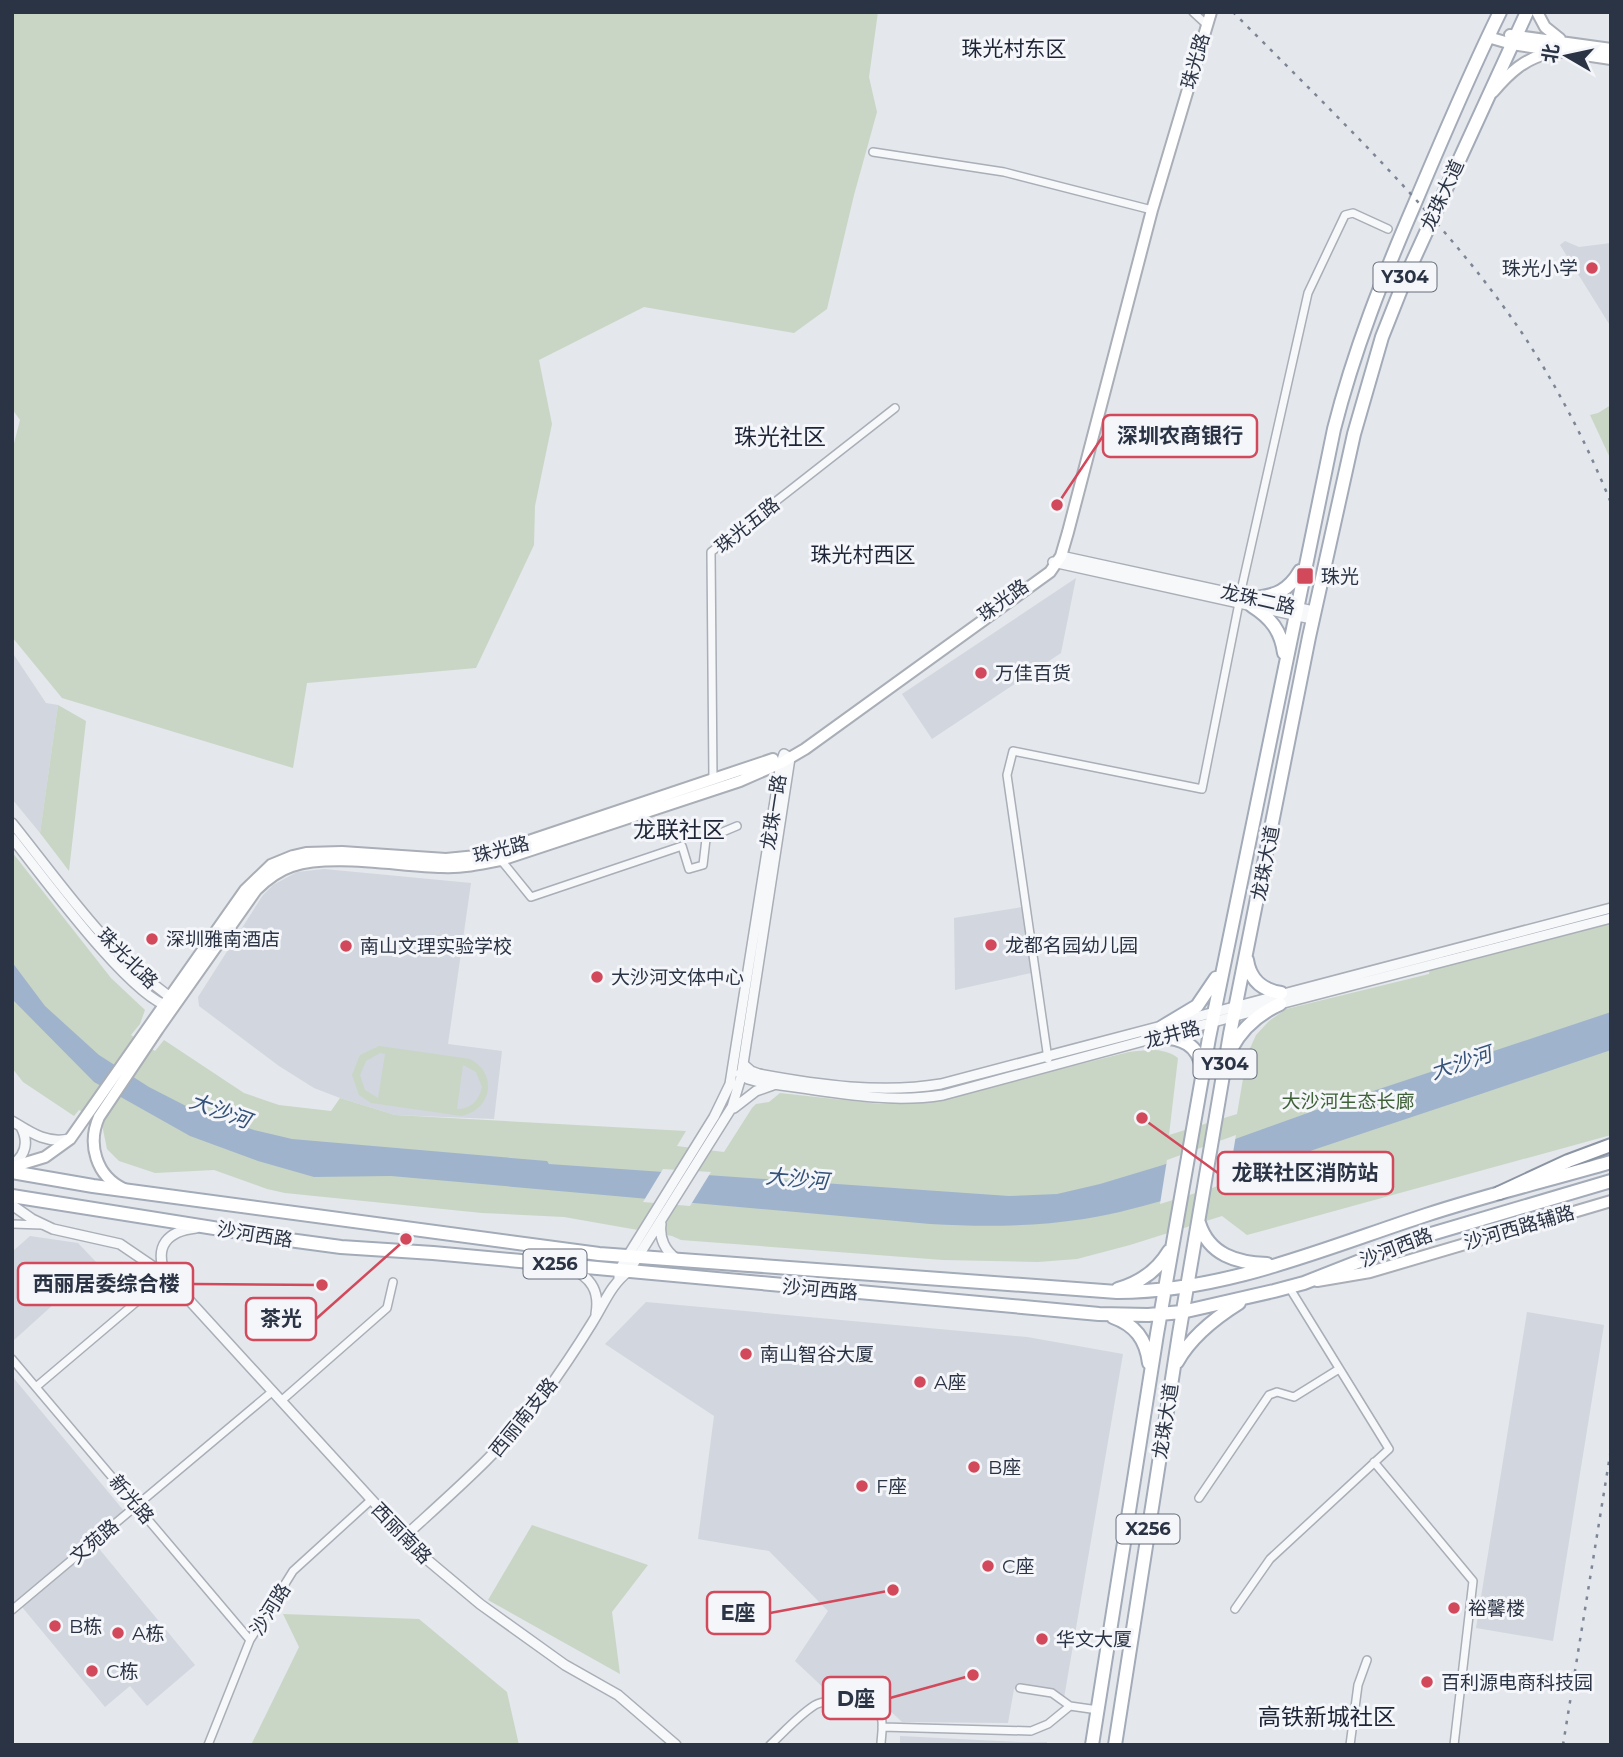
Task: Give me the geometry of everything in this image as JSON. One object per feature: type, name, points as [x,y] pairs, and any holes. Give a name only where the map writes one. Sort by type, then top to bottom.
[{"type":"main road","name":"珠光路","points":[[169,1003],[256,890],[279,871],[306,862],[444,868],[501,860],[740,781],[785,758],[1056,560],[1152,210],[1211,12]]},
{"type":"main road","name":"龙珠大道","points":[[1092,1745],[1149,1381],[1202,1076],[1334,429],[1363,330],[1442,138],[1500,12]]},
{"type":"main road","name":"龙珠大道","points":[[1115,1745],[1172,1372],[1226,1059],[1314,616],[1354,434],[1382,337],[1406,274],[1527,12]]},
{"type":"main road","points":[[1537,12],[1550,33],[1568,48]]},
{"type":"main road","points":[[1488,37],[1568,48],[1611,59]]},
{"type":"main road","points":[[1487,100],[1509,74],[1523,63],[1542,55],[1568,48],[1611,49]]},
{"type":"main road","points":[[1246,601],[1280,593],[1291,585],[1306,561]]},
{"type":"main road","points":[[1246,601],[1265,614],[1280,635],[1284,666]]},
{"type":"main road","name":"珠光路","points":[[12,1168],[45,1157],[70,1139],[95,1114],[245,890],[261,872],[281,860],[306,853],[323,852],[446,859],[488,855],[785,758]]},
{"type":"main road","points":[[1161,1032],[1206,996],[1227,948]]},
{"type":"main road","points":[[1226,1059],[1249,1024],[1280,998],[1252,978],[1247,953]]},
{"type":"main road","points":[[1161,1032],[1188,1043],[1199,1056],[1202,1076]]},
{"type":"main road","name":"珠光路","points":[[95,1114],[94,1145],[100,1168],[115,1185],[126,1190]]},
{"type":"main road","points":[[1499,1193],[1568,1161],[1611,1145]]},
{"type":"main road","name":"沙河西路","points":[[12,1168],[126,1190],[599,1254],[1105,1292],[1186,1288],[1278,1264],[1429,1214],[1611,1162]]},
{"type":"main road","name":"沙河西路","points":[[12,1196],[341,1247],[562,1264],[622,1273],[1099,1314],[1160,1315],[1252,1297],[1304,1283],[1421,1237],[1611,1181]]},
{"type":"main road","name":"沙河西路辅路","points":[[1304,1283],[1370,1272],[1611,1201]]},
{"type":"main road","points":[[1198,1219],[1211,1246],[1224,1255],[1250,1263],[1278,1264]]},
{"type":"main road","points":[[1105,1292],[1131,1285],[1149,1274],[1167,1255],[1173,1241]]},
{"type":"main road","points":[[1172,1372],[1197,1335],[1224,1313],[1252,1297]]},
{"type":"main road","name":"X256","points":[[1099,1314],[1122,1321],[1141,1336],[1149,1359],[1149,1381]]},
{"type":"street","points":[[1193,12],[1206,24]]},
{"type":"street","points":[[873,152],[1004,172],[1152,210]]},
{"type":"street","points":[[1049,1061],[1007,775],[1013,751],[1202,789],[1246,601],[1308,293],[1346,215],[1353,213],[1388,229]]},
{"type":"street","name":"珠光五路","points":[[713,781],[711,552],[895,408]]},
{"type":"street","name":"龙珠二路","points":[[1056,560],[1295,612],[1309,610],[1314,616]]},
{"type":"street","name":"龙珠一路","points":[[622,1273],[719,1109],[738,1065],[785,758]]},
{"type":"street","name":"珠光北路","points":[[12,823],[119,954],[169,1003]]},
{"type":"street","points":[[501,860],[531,897],[682,846],[689,869],[703,865],[706,839],[737,826]]},
{"type":"street","name":"珠光北路","points":[[12,838],[118,967],[144,992],[169,1003]]},
{"type":"street","name":"龙井路","points":[[741,1076],[751,1081],[883,1098],[922,1098],[1611,908]]},
{"type":"street","name":"龙井路","points":[[1280,998],[1611,918]]},
{"type":"street","name":"龙井路","points":[[738,1065],[764,1075],[870,1088],[903,1088],[941,1084],[1049,1061]]},
{"type":"street","name":"龙珠一路","points":[[633,1256],[663,1217],[728,1114],[737,1096],[741,1076],[738,1065]]},
{"type":"street","points":[[728,1114],[753,1093],[767,1086],[779,1085]]},
{"type":"street","points":[[16,1123],[44,1139],[70,1139]]},
{"type":"street","points":[[12,1168],[25,1148],[26,1136],[16,1123]]},
{"type":"street","name":"西丽南路","points":[[12,1205],[42,1225],[120,1244],[167,1276],[424,1557],[480,1604],[565,1665],[618,1695],[662,1730],[676,1745]]},
{"type":"street","points":[[663,1217],[660,1231],[662,1241],[670,1254],[679,1260]]},
{"type":"street","points":[[12,1224],[42,1225]]},
{"type":"street","points":[[36,1387],[167,1276],[161,1259],[168,1237],[180,1231],[209,1226]]},
{"type":"street","points":[[562,1264],[580,1273],[593,1284],[597,1299],[596,1317]]},
{"type":"street","name":"西丽南支路","points":[[404,1536],[508,1440],[568,1361],[622,1273]]},
{"type":"street","points":[[281,1401],[387,1308],[393,1282]]},
{"type":"street","points":[[1235,1609],[1270,1559],[1389,1449],[1289,1287]]},
{"type":"street","name":"新光路","points":[[12,1359],[250,1640]]},
{"type":"street","points":[[1199,1498],[1269,1395],[1277,1392],[1294,1397],[1339,1369]]},
{"type":"street","name":"文苑路","points":[[12,1610],[273,1391]]},
{"type":"street","points":[[1374,1462],[1472,1581],[1454,1745]]},
{"type":"street","name":"沙河路","points":[[208,1745],[250,1640],[293,1571],[371,1500]]},
{"type":"street","points":[[1350,1745],[1358,1685],[1367,1660]]},
{"type":"street","points":[[1020,1688],[1052,1693],[1070,1706],[1098,1710]]},
{"type":"street","points":[[770,1745],[817,1703],[847,1701],[863,1703],[879,1714],[882,1727],[881,1745]]},
{"type":"street","points":[[882,1727],[1031,1731],[1048,1724],[1070,1706]]},
{"type":"shaded area","name":"珠光小学","points":[[1565,241],[1579,247],[1611,243],[1611,327],[1560,245]]},
{"type":"shaded area","name":"万佳百货","points":[[1076,578],[1061,653],[932,739],[902,694]]},
{"type":"shaded area","points":[[12,652],[46,703],[58,705],[40,833],[12,799]]},
{"type":"shaded area","name":"南山文理实验学校","points":[[324,869],[471,883],[448,1044],[502,1051],[494,1119],[395,1115],[340,1098],[314,1088],[279,1066],[199,1006],[198,997],[263,895],[273,885],[297,872]]},
{"type":"shaded area","name":"龙都名园幼儿园","points":[[1022,907],[1031,973],[955,990],[954,918]]},
{"type":"shaded area","points":[[30,1236],[78,1243],[98,1264],[12,1342],[12,1252]]},
{"type":"shaded area","points":[[646,1302],[1027,1337],[1123,1354],[1064,1698],[1014,1689],[1008,1723],[902,1722],[884,1705],[829,1693],[795,1661],[828,1611],[769,1551],[698,1539],[714,1416],[605,1344]]},
{"type":"shaded area","points":[[1527,1312],[1604,1325],[1553,1641],[1476,1628]]},
{"type":"shaded area","points":[[12,1376],[124,1511],[12,1605]]},
{"type":"shaded area","points":[[96,1545],[195,1665],[147,1706],[130,1686],[105,1707],[22,1607]]},
{"type":"shaded area","points":[[900,1736],[1047,1742],[1047,1745],[900,1745]]},
{"type":"green space","points":[[12,12],[878,12],[869,77],[877,112],[827,309],[794,333],[644,307],[539,360],[552,424],[535,506],[534,545],[476,668],[307,683],[293,768],[62,698],[12,637],[12,451],[20,420],[12,409]]},
{"type":"green space","points":[[1611,405],[1611,460],[1590,415]]},
{"type":"green space","points":[[58,705],[86,721],[69,871],[40,833]]},
{"type":"green space","name":"大沙河生态长廊","points":[[12,852],[111,978],[145,1010],[140,1024],[131,1035],[155,1051],[164,1040],[244,1093],[279,1105],[331,1111],[340,1098],[395,1115],[686,1131],[677,1146],[724,1152],[752,1108],[756,1104],[769,1102],[780,1093],[880,1104],[927,1102],[1129,1052],[1148,1050],[1167,1052],[1178,1058],[1169,1135],[1237,1114],[1247,1055],[1256,1035],[1286,1009],[1429,974],[1430,968],[1611,921],[1611,1135],[1247,1235],[1222,1216],[1077,1259],[1038,1262],[943,1260],[681,1240],[672,1236],[564,1217],[482,1213],[285,1193],[214,1170],[155,1173],[119,1161],[107,1149],[101,1120],[79,1110],[74,1116],[23,1082],[12,1068]]},
{"type":"green space","points":[[379,1046],[470,1059],[485,1073],[488,1090],[480,1106],[462,1116],[371,1103],[359,1095],[352,1075],[360,1055]],"holes":[[[380,1053],[385,1054],[378,1098],[365,1090],[360,1075],[366,1061]],[[463,1065],[476,1072],[482,1087],[474,1103],[457,1109]]]},
{"type":"green space","points":[[532,1525],[648,1565],[612,1612],[620,1674],[488,1600]]},
{"type":"green space","points":[[283,1614],[419,1619],[507,1692],[519,1745],[251,1745],[299,1647]]},
{"type":"water","name":"大沙河","points":[[12,962],[45,1006],[99,1055],[149,1087],[188,1107],[254,1130],[292,1139],[547,1161],[549,1164],[1009,1196],[1057,1194],[1163,1165],[1316,1110],[1611,1012],[1611,1050],[1145,1206],[1045,1224],[930,1224],[391,1176],[314,1177],[258,1161],[190,1136],[94,1082],[12,999]]},
{"type":"pier","points":[[1236,1135],[1228,1183],[1160,1204],[1167,1160]]},
{"type":"pier","points":[[663,1169],[711,1172],[690,1206],[643,1202]]},
{"type":"railway","points":[[1233,12],[1385,166],[1422,206],[1491,290],[1535,353],[1559,395],[1582,437],[1611,503]]},
{"type":"railway","points":[[1563,1745],[1611,1449]]},
{"type":"place","name":"珠光小学","points":[[1592,268]]},
{"type":"place","name":"深圳农商银行","points":[[1057,505]]},
{"type":"place","name":"珠光","points":[[1305,576]]},
{"type":"place","name":"万佳百货","points":[[981,673]]},
{"type":"place","name":"深圳雅南酒店","points":[[152,939]]},
{"type":"place","name":"龙都名园幼儿园","points":[[991,945]]},
{"type":"place","name":"南山文理实验学校","points":[[346,946]]},
{"type":"place","name":"大沙河文体中心","points":[[597,977]]},
{"type":"place","name":"龙联社区消防站","points":[[1142,1118]]},
{"type":"place","name":"茶光","points":[[406,1239]]},
{"type":"place","name":"西丽居委综合楼","points":[[322,1285]]},
{"type":"place","name":"南山智谷大厦","points":[[746,1354]]},
{"type":"place","name":"A座","points":[[920,1382]]},
{"type":"place","name":"B座","points":[[974,1467]]},
{"type":"place","name":"F座","points":[[862,1486]]},
{"type":"place","name":"C座","points":[[988,1566]]},
{"type":"place","name":"E座","points":[[893,1590]]},
{"type":"place","name":"裕馨楼","points":[[1454,1608]]},
{"type":"place","name":"B栋","points":[[55,1626]]},
{"type":"place","name":"A栋","points":[[118,1633]]},
{"type":"place","name":"华文大厦","points":[[1042,1639]]},
{"type":"place","name":"C栋","points":[[92,1671]]},
{"type":"place","name":"D座","points":[[973,1675]]},
{"type":"place","name":"百利源电商科技园","points":[[1427,1682]]},
{"type":"district","name":"珠光村东区","points":[[1014,49]]},
{"type":"district","name":"珠光社区","points":[[780,437]]},
{"type":"district","name":"珠光村西区","points":[[863,555]]},
{"type":"district","name":"龙联社区","points":[[679,830]]},
{"type":"district","name":"高铁新城社区","points":[[1327,1717]]}]
